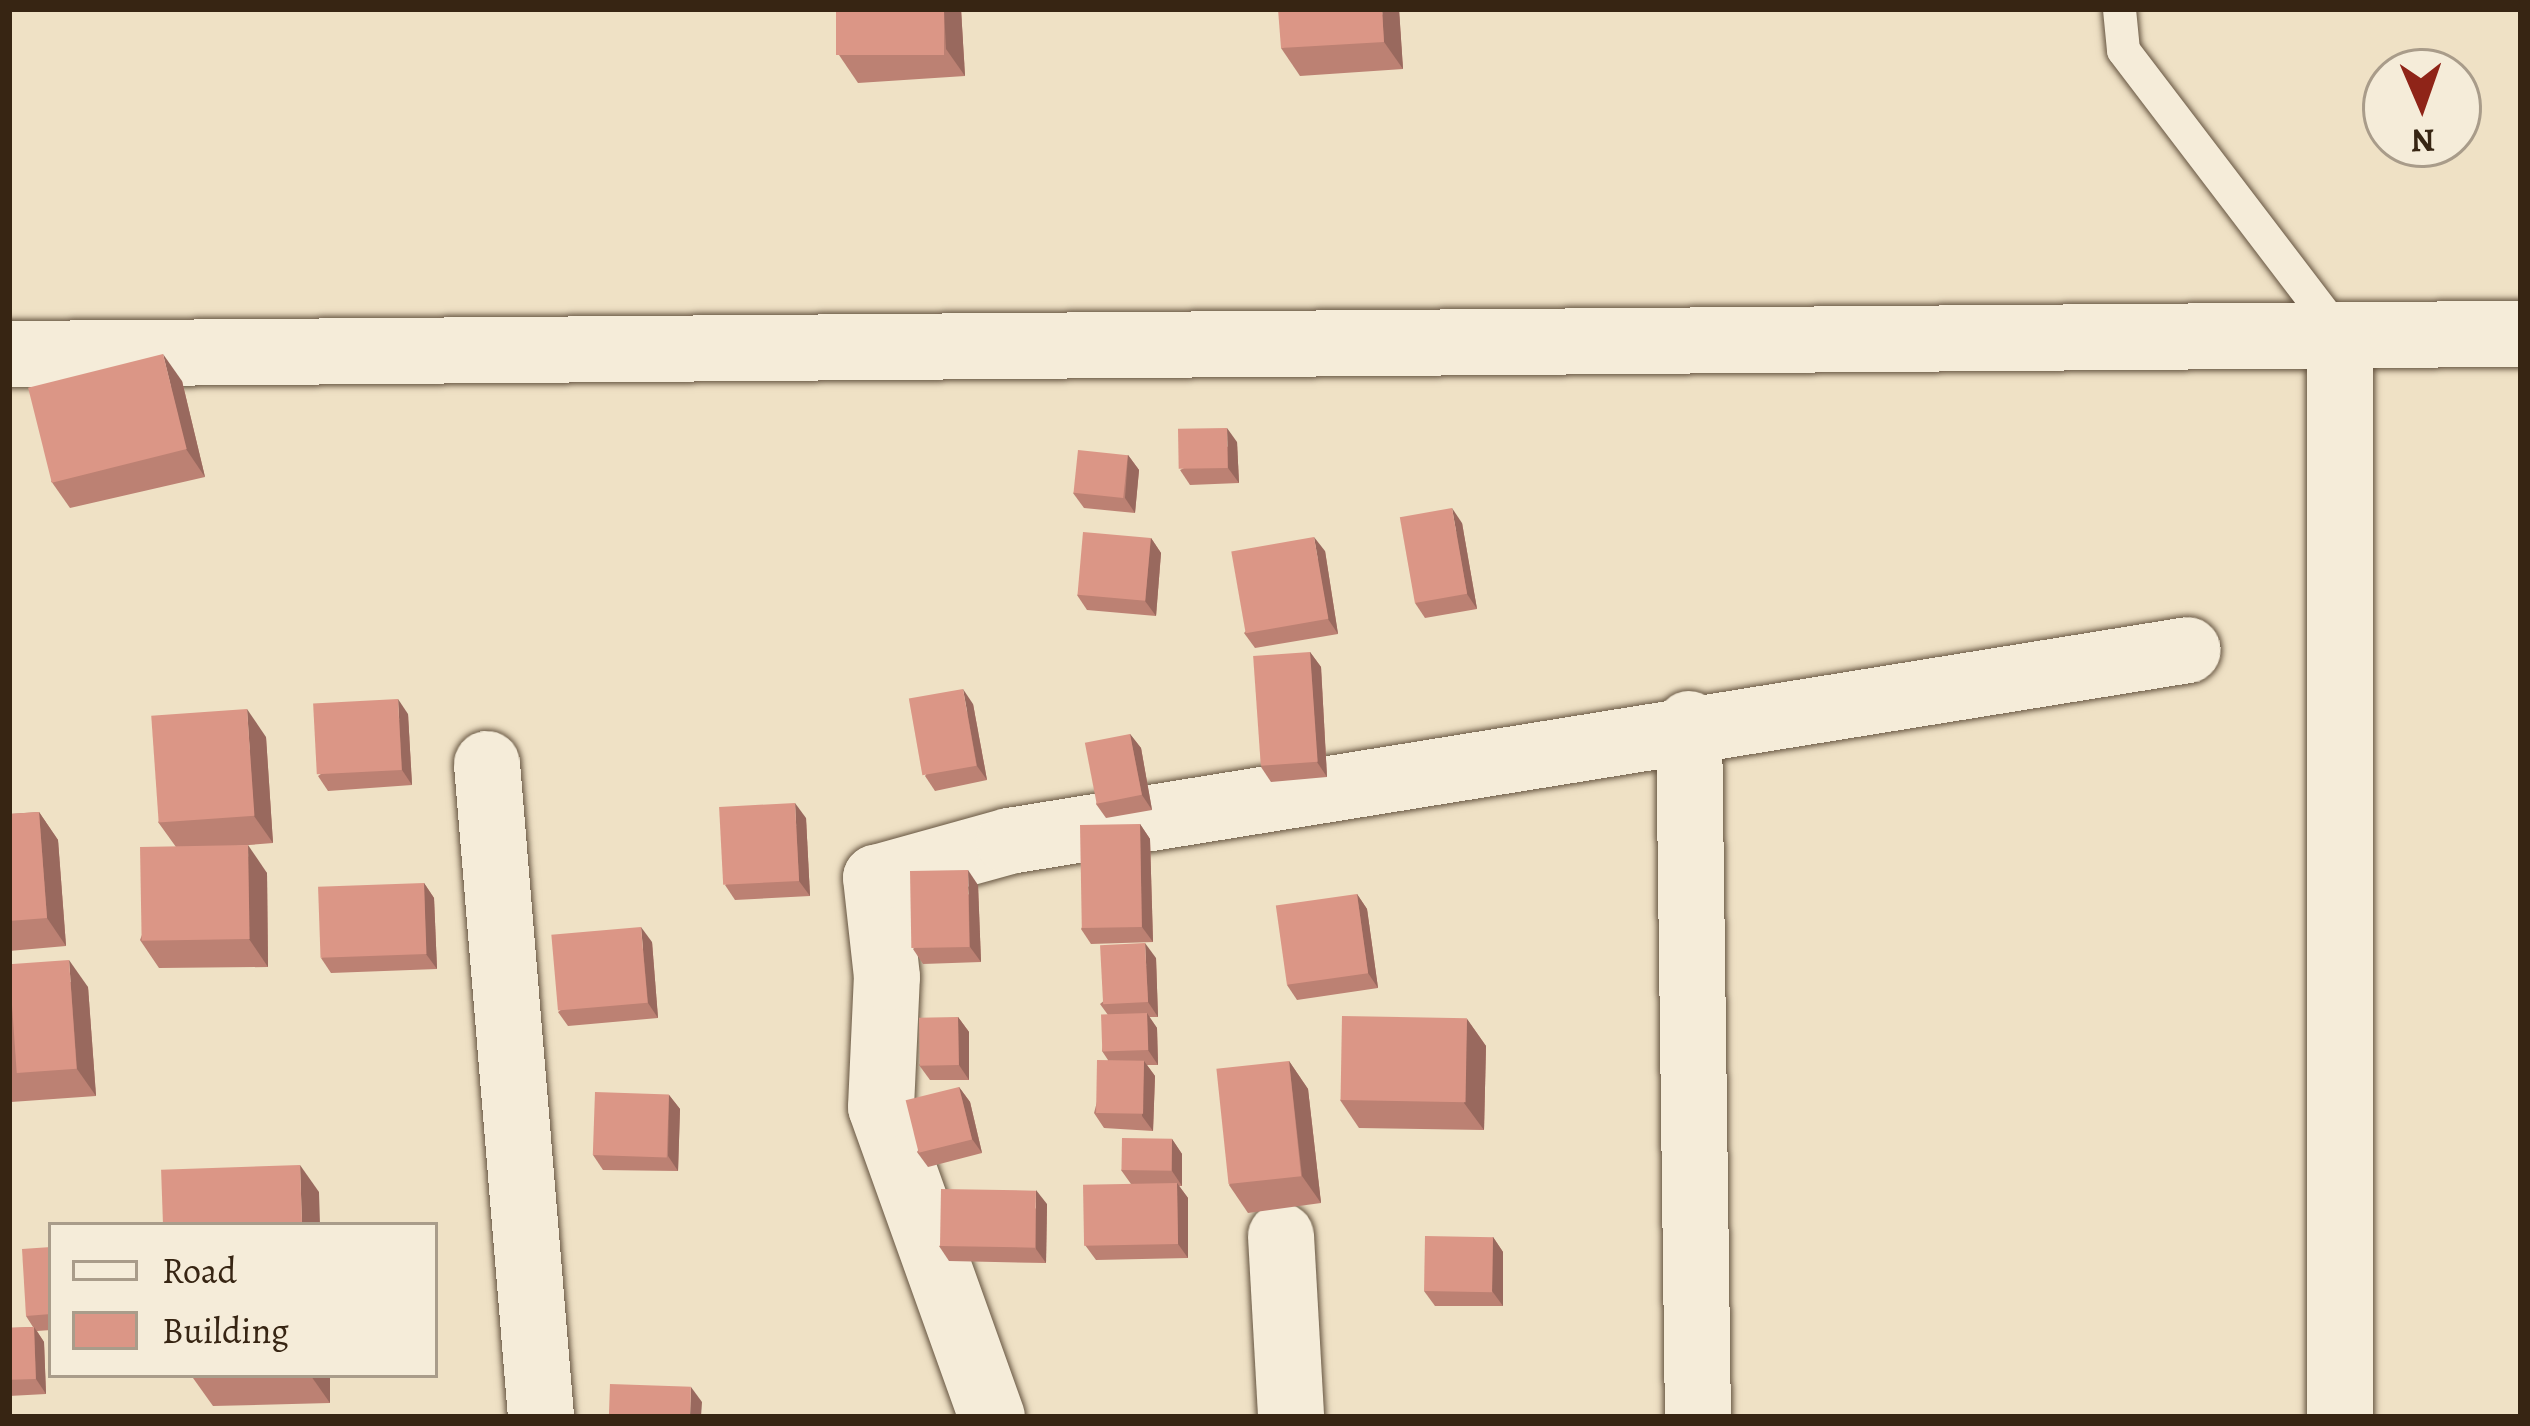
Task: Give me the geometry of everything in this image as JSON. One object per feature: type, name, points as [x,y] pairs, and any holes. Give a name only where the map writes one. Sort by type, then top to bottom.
[{"type":"street","points":[[9,354],[2521,334]]},
{"type":"street","points":[[2340,335],[2340,1417]]},
{"type":"street","points":[[992,1417],[881,1107],[887,977],[876,878],[1009,842],[1689,724],[2188,650]]},
{"type":"street","points":[[1689,724],[1698,1417]]},
{"type":"street","points":[[487,764],[542,1417]]},
{"type":"street","points":[[1281,1236],[1291,1417]]},
{"type":"lane","points":[[2119,9],[2123,50],[2340,335]]},
{"type":"building","points":[[836,9],[944,9],[944,55],[836,55]]},
{"type":"building","points":[[1278,9],[1382,9],[1384,42],[1281,48]]},
{"type":"building","points":[[163,354],[187,449],[52,483],[28,388]]},
{"type":"building","points":[[1227,428],[1228,468],[1179,469],[1178,429]]},
{"type":"building","points":[[1078,450],[1128,455],[1123,498],[1074,493]]},
{"type":"building","points":[[1452,508],[1467,594],[1415,603],[1400,517]]},
{"type":"building","points":[[1083,532],[1151,538],[1145,601],[1078,595]]},
{"type":"building","points":[[1314,537],[1328,619],[1246,633],[1231,552]]},
{"type":"building","points":[[1310,652],[1318,762],[1261,766],[1253,656]]},
{"type":"building","points":[[963,689],[977,766],[922,775],[909,699]]},
{"type":"building","points":[[398,699],[402,770],[317,774],[313,703]]},
{"type":"building","points":[[247,709],[254,816],[159,822],[151,716]]},
{"type":"building","points":[[1130,734],[1142,795],[1097,804],[1085,743]]},
{"type":"building","points":[[795,803],[799,881],[723,885],[719,807]]},
{"type":"building","points":[[39,812],[47,918],[9,921],[9,814]]},
{"type":"building","points":[[1140,824],[1142,927],[1082,928],[1080,825]]},
{"type":"building","points":[[248,845],[250,939],[142,941],[140,847]]},
{"type":"building","points":[[968,870],[969,947],[911,948],[910,871]]},
{"type":"building","points":[[424,883],[426,954],[321,958],[318,887]]},
{"type":"building","points":[[1357,894],[1368,973],[1287,985],[1276,905]]},
{"type":"building","points":[[641,927],[648,1003],[558,1011],[551,935]]},
{"type":"building","points":[[1145,943],[1148,1002],[1103,1004],[1100,945]]},
{"type":"building","points":[[69,960],[77,1069],[17,1073],[9,964]]},
{"type":"building","points":[[1147,1013],[1148,1050],[1102,1052],[1101,1015]]},
{"type":"building","points":[[1342,1016],[1467,1018],[1466,1102],[1341,1100]]},
{"type":"building","points":[[958,1017],[959,1065],[920,1066],[919,1018]]},
{"type":"building","points":[[1097,1060],[1144,1061],[1143,1114],[1096,1113]]},
{"type":"building","points":[[1289,1061],[1301,1176],[1229,1184],[1216,1069]]},
{"type":"building","points":[[959,1087],[972,1139],[919,1153],[906,1100]]},
{"type":"building","points":[[595,1092],[669,1095],[667,1158],[593,1155]]},
{"type":"building","points":[[1122,1138],[1172,1139],[1171,1171],[1121,1170]]},
{"type":"building","points":[[300,1165],[302,1222],[163,1222],[161,1170]]},
{"type":"building","points":[[1177,1183],[1178,1244],[1084,1246],[1083,1185]]},
{"type":"building","points":[[941,1189],[1036,1191],[1035,1248],[940,1246]]},
{"type":"building","points":[[1425,1236],[1493,1237],[1492,1292],[1424,1291]]},
{"type":"building","points":[[48,1247],[48,1314],[26,1316],[22,1249]]},
{"type":"building","points":[[34,1327],[36,1379],[11,1380],[9,1328]]},
{"type":"building","points":[[610,1384],[691,1387],[690,1417],[609,1417]]}]
